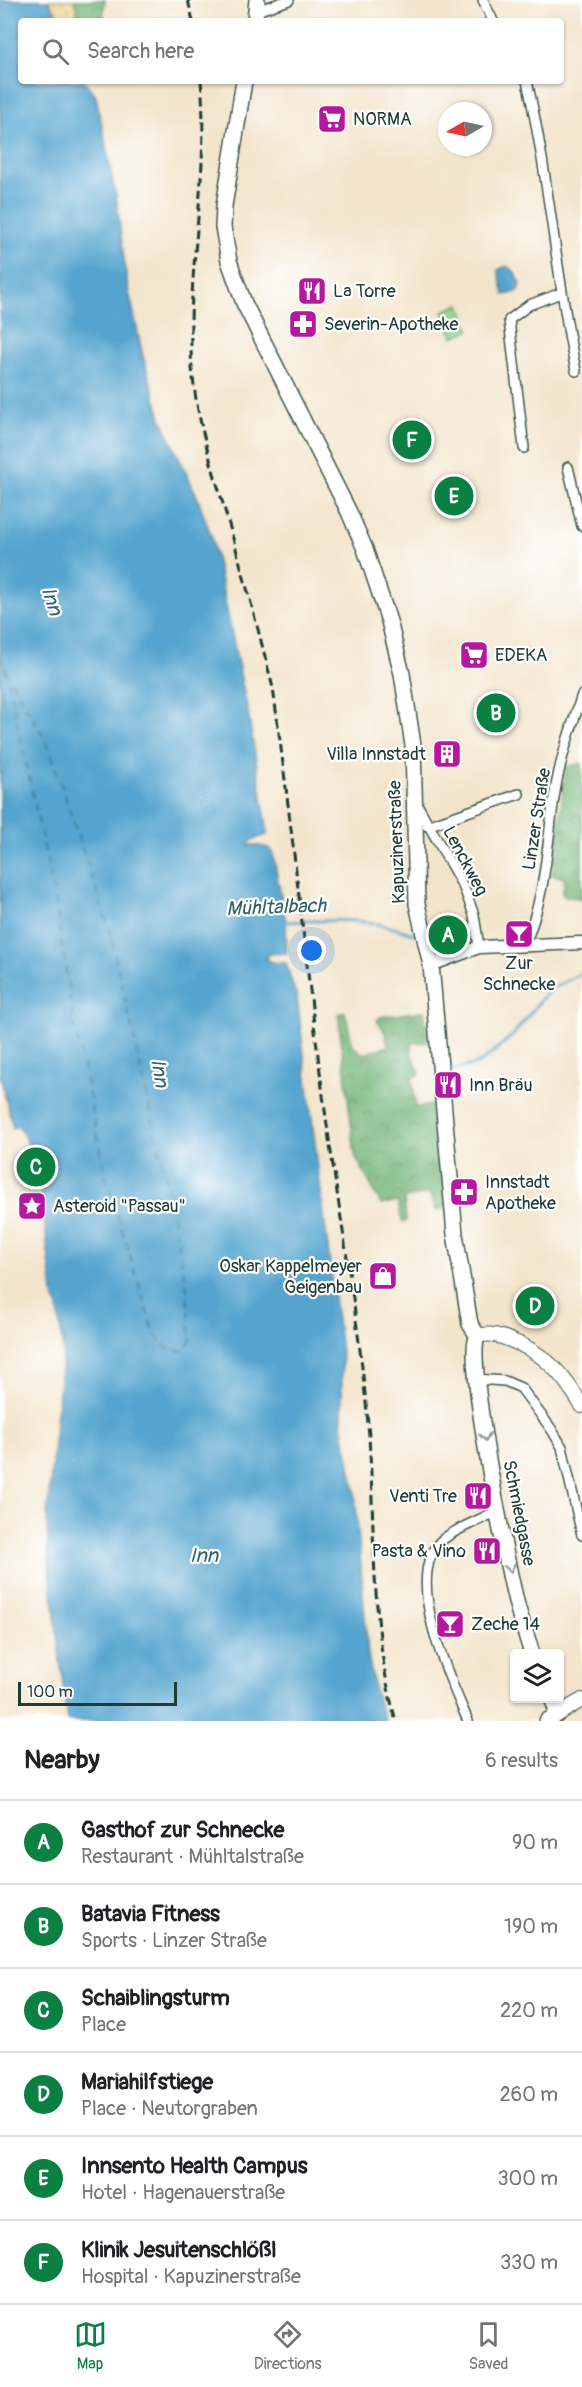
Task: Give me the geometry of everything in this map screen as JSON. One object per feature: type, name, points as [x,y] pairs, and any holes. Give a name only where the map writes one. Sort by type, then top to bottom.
[{"type":"main road","name":"Kapuzinerstraße","points":[[243,84],[227,179],[223,226],[229,261],[244,303],[350,512],[376,579],[396,646],[408,699],[416,801],[417,904],[431,965],[455,1234],[470,1324],[478,1336]]},
{"type":"main road","points":[[478,1336],[497,1335],[530,1347],[560,1372],[582,1406]]},
{"type":"main road","name":"Schmiedgasse","points":[[478,1336],[473,1346],[475,1379],[516,1600],[531,1649]]},
{"type":"main road","points":[[553,1717],[582,1700]]},
{"type":"street","points":[[256,11],[289,0]]},
{"type":"street","points":[[483,0],[492,18]]},
{"type":"street","points":[[528,84],[541,144],[561,293],[576,371]]},
{"type":"street","points":[[524,448],[509,320],[529,305],[561,293]]},
{"type":"street","points":[[568,467],[582,526]]},
{"type":"street","name":"Linzer Straße","points":[[524,946],[537,916],[544,884],[554,795],[582,695]]},
{"type":"street","name":"Lenckweg","points":[[427,826],[519,794]]},
{"type":"street","name":"Lenckweg","points":[[416,801],[427,826],[464,888],[474,915],[479,947]]},
{"type":"street","points":[[431,965],[479,947],[582,943]]},
{"type":"street","points":[[475,1379],[505,1381],[521,1388],[552,1430],[562,1447],[582,1535]]},
{"type":"street","points":[[468,1721],[431,1625],[427,1600],[427,1576],[431,1554],[441,1540],[499,1510]]},
{"type":"green space","points":[[74,0],[105,0],[103,18],[78,18]]},
{"type":"green space","points":[[460,304],[470,330],[453,337],[443,311]]},
{"type":"green space","points":[[582,763],[582,899],[562,895],[565,878],[552,875],[566,767]]},
{"type":"green space","points":[[424,1011],[428,1042],[412,1043],[412,1055],[420,1074],[412,1078],[416,1108],[436,1104],[446,1208],[436,1210],[430,1193],[404,1198],[406,1221],[402,1222],[398,1202],[381,1204],[355,1156],[338,1014],[345,1012],[353,1046],[363,1054],[389,1046],[383,1028],[377,1021],[380,1017]]},
{"type":"sand","points":[[48,0],[74,0],[78,18],[59,18]]},
{"type":"water","name":"Inn","points":[[0,0],[48,0],[59,18],[18,18],[18,84],[86,84],[96,96],[116,196],[127,282],[143,356],[161,418],[197,496],[212,538],[248,712],[268,832],[267,835],[252,840],[248,844],[269,848],[273,854],[286,922],[287,953],[269,954],[265,958],[272,962],[286,963],[297,998],[342,1360],[342,1423],[355,1492],[368,1655],[375,1692],[385,1721],[67,1721],[48,1553],[47,1515],[63,1350],[57,1301],[54,1301],[41,1192],[44,1178],[42,1163],[33,1153],[17,1126],[13,1128],[0,1076]]},
{"type":"water","points":[[506,266],[512,269],[521,283],[517,292],[504,295],[498,270]]},
{"type":"waterway","name":"Mühltalbach","points":[[283,922],[348,920],[378,924],[413,934]]},
{"type":"waterway","points":[[444,1071],[474,1065],[484,1060],[513,1035],[549,990],[582,973]]},
{"type":"ferry route","points":[[0,653],[6,671],[54,892],[73,1018],[107,1181],[153,1330],[167,1349],[183,1351],[191,1341],[187,1289],[167,1184],[110,932],[48,745],[6,671],[0,660]]},
{"type":"railway","points":[[188,0],[192,18]]},
{"type":"railway","points":[[201,84],[203,148],[191,315],[192,370],[204,436],[273,688],[324,1103],[361,1358],[369,1435],[376,1599],[380,1640],[396,1721]]},
{"type":"place","name":"NORMA","points":[[332,119]]},
{"type":"place","name":"La Torre","points":[[312,291]]},
{"type":"place","name":"Severin-Apotheke","points":[[303,324]]},
{"type":"place","name":"Klinik Jesuitenschlößl","points":[[412,440]]},
{"type":"place","name":"Innsento Health Campus","points":[[454,496]]},
{"type":"place","name":"EDEKA","points":[[474,655]]},
{"type":"place","name":"Batavia Fitness","points":[[496,713]]},
{"type":"place","name":"Villa Innstadt","points":[[447,754]]},
{"type":"place","name":"Zur Schnecke","points":[[519,934]]},
{"type":"place","name":"Gasthof zur Schnecke","points":[[448,935]]},
{"type":"place","name":"Inn Bräu","points":[[448,1085]]},
{"type":"place","name":"Schaiblingsturm","points":[[36,1167]]},
{"type":"place","name":"Innstadt Apotheke","points":[[464,1192]]},
{"type":"place","name":"Asteroid \"Passau\"","points":[[32,1206]]},
{"type":"place","name":"Oskar Kappelmeyer Geigenbau","points":[[383,1276]]},
{"type":"place","name":"Mariahilfstiege","points":[[535,1306]]},
{"type":"place","name":"Venti Tre","points":[[478,1496]]},
{"type":"place","name":"Pasta & Vino","points":[[487,1551]]},
{"type":"place","name":"Zeche 14","points":[[450,1624]]}]
